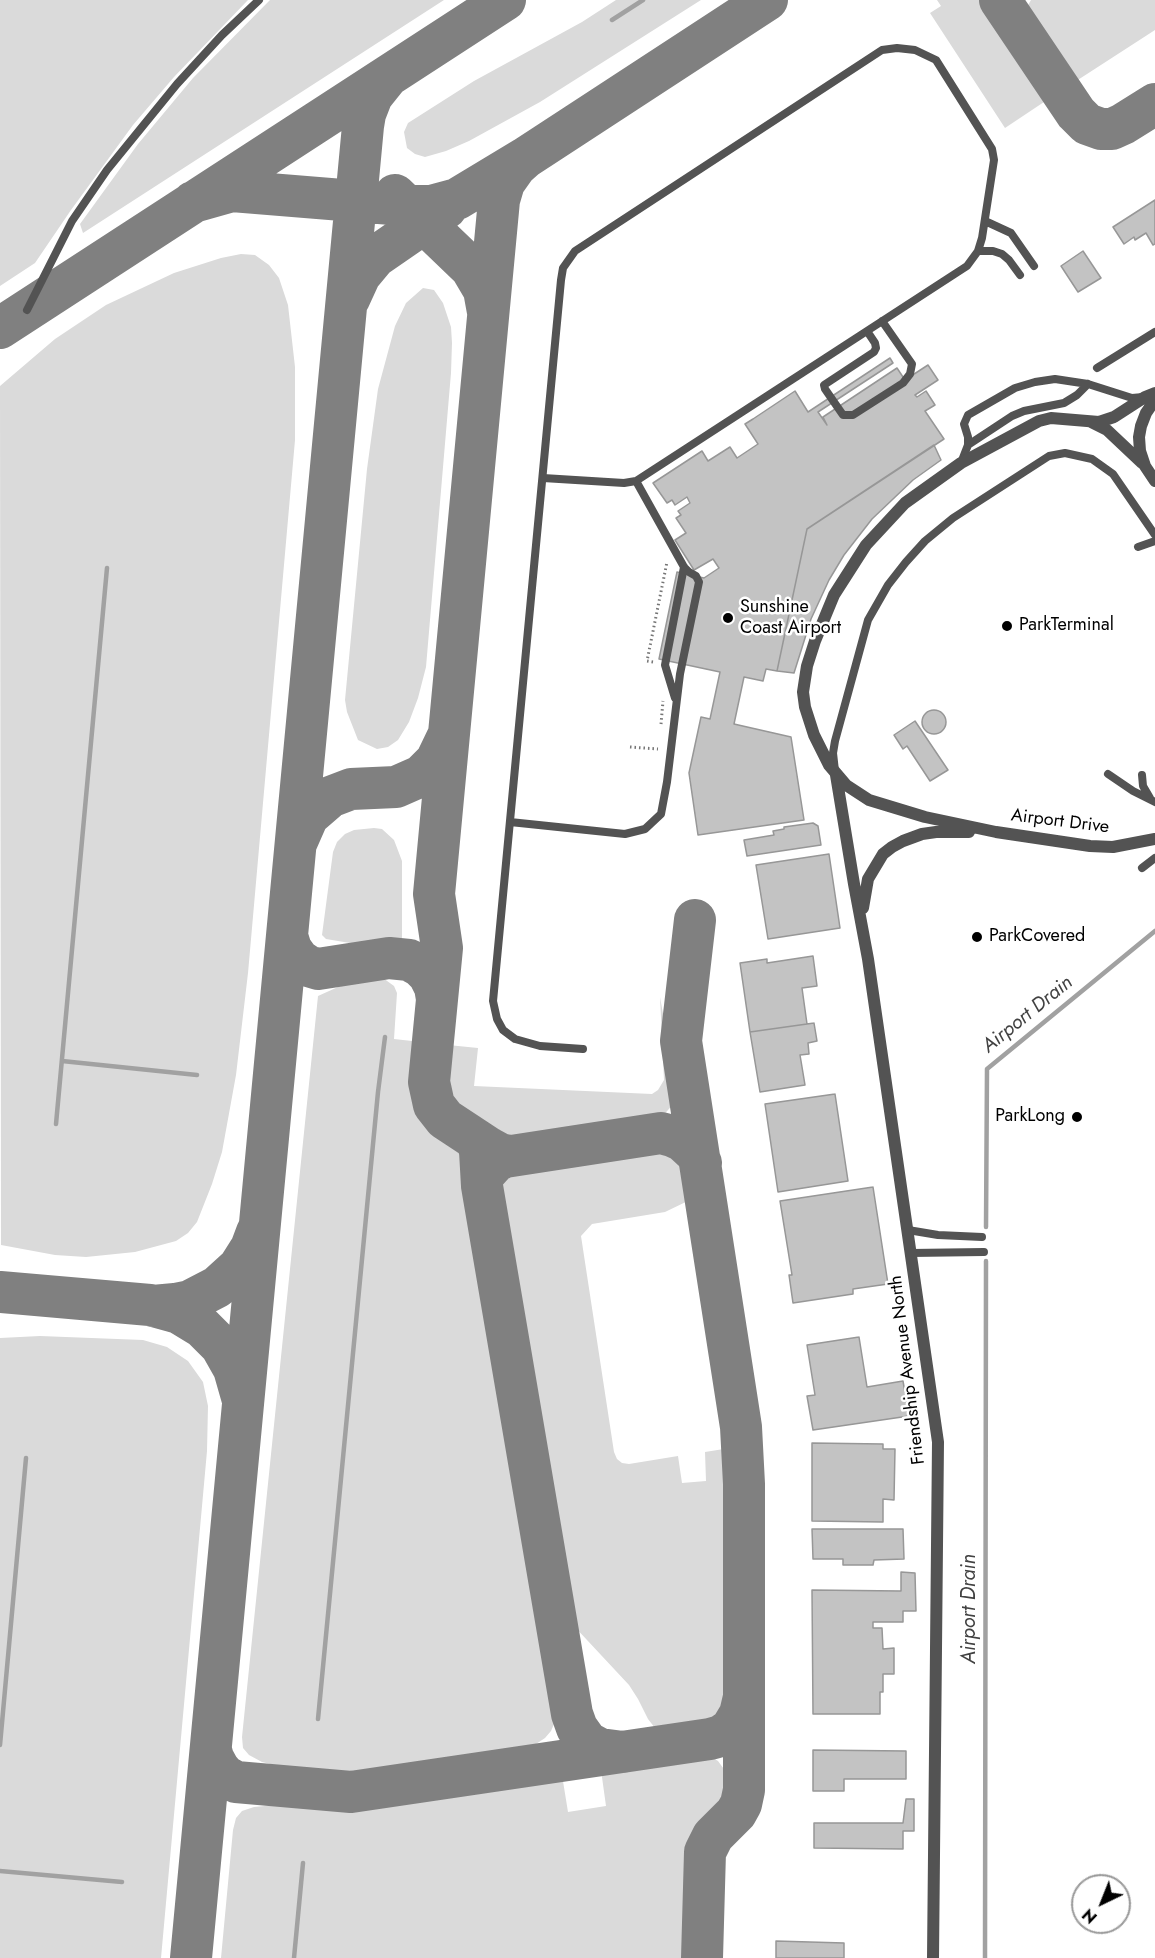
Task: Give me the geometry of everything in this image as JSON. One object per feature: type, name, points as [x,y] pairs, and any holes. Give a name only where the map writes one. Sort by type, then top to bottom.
[{"type":"street","points":[[996,832],[890,808],[859,794],[836,775],[819,747],[803,700],[807,666],[824,617],[848,572],[889,518],[913,496],[961,463],[1038,421],[1051,418],[1099,422],[1114,417],[1152,397]]},
{"type":"street","points":[[1145,466],[1140,451],[1141,426],[1152,397]]},
{"type":"street","points":[[1085,420],[1107,430],[1145,466],[1155,481]]},
{"type":"street","name":"Friendship Avenue North","points":[[836,775],[863,924],[938,1442],[933,1958]]},
{"type":"street","name":"Friendship Avenue North","points":[[863,924],[863,906],[868,879],[883,854],[892,847],[903,841],[936,832],[996,832]]},
{"type":"street","name":"Airport Drive","points":[[996,832],[1089,846],[1113,847],[1155,839]]},
{"type":"lane","points":[[27,310],[72,221],[107,170],[184,76],[259,0]]},
{"type":"lane","points":[[543,478],[624,483],[636,481],[967,266],[978,251],[985,221],[993,170],[992,149],[936,60],[915,50],[897,48],[882,50],[575,251],[563,268],[493,1001],[497,1019],[503,1030],[515,1039],[540,1046],[583,1049]]},
{"type":"lane","points":[[985,221],[1011,233],[1034,266]]},
{"type":"lane","points":[[978,251],[993,251],[1002,254],[1020,275]]},
{"type":"lane","points":[[867,331],[875,343],[874,352],[824,385],[843,415],[853,415],[903,383],[910,374],[912,364],[882,321]]},
{"type":"lane","points":[[1097,368],[1155,332]]},
{"type":"lane","points":[[961,463],[968,445],[964,424],[968,415],[1002,395],[1035,382],[1054,379],[1088,384],[1132,398],[1152,397]]},
{"type":"lane","points":[[968,445],[1012,416],[1024,411],[1064,403],[1088,384]]},
{"type":"lane","points":[[836,775],[833,753],[835,741],[868,620],[888,585],[906,562],[925,541],[953,518],[1049,456],[1065,453],[1092,459],[1113,474],[1155,535]]},
{"type":"lane","points":[[510,822],[625,834],[645,830],[661,814],[668,782],[680,674],[699,582],[696,576],[684,567],[636,481]]},
{"type":"lane","points":[[1138,547],[1155,541]]},
{"type":"lane","points":[[676,702],[664,665],[684,567]]},
{"type":"lane","points":[[1108,774],[1133,791],[1155,802]]},
{"type":"lane","points":[[1142,775],[1143,786],[1148,796],[1155,802]]},
{"type":"lane","points":[[1142,868],[1155,858]]},
{"type":"lane","points":[[908,1230],[938,1235],[982,1237]]},
{"type":"lane","points":[[911,1253],[984,1252]]},
{"type":"shaded area","points":[[0,0],[248,0],[174,77],[133,125],[35,263],[0,286]]},
{"type":"shaded area","points":[[270,0],[444,0],[83,233],[80,224],[138,144],[193,78]]},
{"type":"shaded area","points":[[616,0],[701,0],[540,102],[469,141],[425,157],[407,148],[404,132],[408,123],[474,81],[582,22]]},
{"type":"shaded area","points":[[937,0],[989,0],[1053,96],[1005,128],[930,13],[941,6]]},
{"type":"shaded area","points":[[1031,0],[1155,0],[1155,30],[1070,85],[1028,24],[1027,7]]},
{"type":"shaded area","points":[[241,254],[255,255],[269,265],[279,278],[288,305],[295,367],[295,440],[248,973],[236,1075],[222,1152],[197,1222],[188,1233],[176,1241],[135,1252],[86,1257],[55,1255],[1,1245],[0,386],[55,339],[106,305],[174,273]]},
{"type":"shaded area","points":[[423,288],[434,290],[443,303],[451,327],[452,343],[426,667],[409,722],[398,740],[388,747],[377,749],[358,740],[347,712],[345,700],[367,469],[378,389],[395,326],[406,303]]},
{"type":"shaded area","points":[[382,829],[394,840],[402,861],[402,940],[356,944],[326,939],[322,935],[333,852],[337,842],[345,834],[354,830]]},
{"type":"shaded area","points":[[372,977],[383,978],[394,986],[397,993],[394,1039],[421,1042],[417,1077],[420,1107],[437,1130],[468,1150],[558,1704],[557,1717],[551,1731],[545,1738],[524,1752],[400,1772],[335,1775],[308,1773],[262,1762],[249,1755],[243,1748],[242,1737],[318,996],[338,987]]},
{"type":"shaded area","points":[[660,997],[677,1093],[675,1102],[661,1118],[653,1122],[521,1143],[511,1142],[503,1141],[466,1117],[449,1097],[446,1086],[448,1045],[478,1048],[474,1086],[652,1094],[658,1090],[664,1080]]},
{"type":"shaded area","points":[[657,1147],[676,1151],[689,1165],[694,1198],[665,1212],[592,1224],[581,1236],[614,1452],[617,1459],[629,1464],[678,1456],[682,1483],[706,1481],[705,1452],[730,1448],[730,1674],[726,1701],[723,1712],[710,1725],[660,1730],[655,1728],[648,1719],[629,1685],[573,1625],[564,1608],[496,1198],[501,1179],[509,1171]]},
{"type":"shaded area","points":[[40,1336],[143,1340],[167,1347],[188,1361],[203,1382],[208,1406],[207,1451],[161,1958],[0,1958],[0,1338]]},
{"type":"shaded area","points":[[700,1754],[718,1761],[729,1776],[731,1785],[728,1798],[720,1811],[700,1831],[692,1849],[688,1958],[221,1958],[233,1830],[236,1818],[242,1811],[254,1807],[286,1804],[348,1807],[562,1775],[568,1812],[606,1806],[601,1770]]},
{"type":"building","points":[[1155,200],[1155,244],[1153,245],[1146,233],[1124,244],[1113,227]]},
{"type":"building","points":[[1083,251],[1101,278],[1078,292],[1061,266]]},
{"type":"building","name":"Sunshine Coast Airport","points":[[890,358],[893,363],[818,412],[827,425],[823,417],[897,368],[905,380],[928,365],[938,380],[915,395],[917,397],[926,391],[935,405],[925,411],[944,439],[807,529],[777,671],[766,669],[763,681],[744,677],[734,724],[791,737],[804,820],[698,835],[689,773],[701,717],[710,719],[720,672],[659,659],[677,572],[704,578],[719,568],[713,559],[694,570],[675,540],[686,533],[676,518],[681,515],[678,511],[690,503],[687,497],[675,505],[672,500],[667,503],[653,483],[702,451],[708,461],[730,447],[737,458],[758,444],[745,424],[795,391],[808,412]]},
{"type":"building","points":[[934,445],[941,460],[913,480],[872,519],[844,555],[829,580],[811,619],[794,673],[777,671],[807,529]]},
{"type":"building","points":[[934,710],[943,713],[946,722],[943,731],[934,734],[925,731],[922,722],[925,713]]},
{"type":"building","points":[[915,721],[948,770],[930,781],[907,746],[903,749],[894,735]]},
{"type":"building","points":[[813,823],[818,826],[821,845],[747,856],[744,840],[774,835],[773,831],[784,829],[784,827]]},
{"type":"building","points":[[829,854],[840,928],[768,939],[756,865]]},
{"type":"building","points":[[813,956],[817,986],[802,988],[807,1024],[750,1032],[740,963],[767,959],[767,963]]},
{"type":"building","points":[[814,1023],[817,1041],[808,1043],[809,1054],[800,1055],[805,1085],[760,1092],[750,1032]]},
{"type":"building","points":[[835,1094],[848,1181],[778,1192],[765,1104]]},
{"type":"building","points":[[873,1187],[888,1284],[853,1289],[853,1294],[793,1303],[789,1275],[792,1275],[780,1201]]},
{"type":"building","points":[[859,1337],[867,1387],[903,1381],[909,1416],[813,1430],[807,1396],[815,1395],[807,1345]]},
{"type":"building","points":[[812,1443],[883,1444],[883,1449],[895,1449],[894,1500],[883,1499],[883,1522],[812,1521]]},
{"type":"building","points":[[812,1529],[903,1529],[904,1559],[874,1560],[873,1565],[843,1565],[843,1559],[813,1559]]},
{"type":"building","points":[[901,1572],[915,1573],[916,1611],[903,1611],[903,1622],[873,1622],[873,1628],[882,1628],[883,1649],[894,1648],[894,1674],[883,1674],[880,1714],[813,1714],[812,1590],[901,1591]]},
{"type":"building","points":[[813,1750],[906,1751],[906,1779],[844,1779],[844,1791],[813,1791]]},
{"type":"building","points":[[906,1799],[914,1799],[914,1831],[903,1831],[903,1849],[814,1848],[814,1823],[903,1823]]},
{"type":"building","points":[[776,1941],[844,1943],[844,1958],[776,1958]]},
{"type":"waterway","points":[[612,20],[643,0]]},
{"type":"waterway","points":[[56,1124],[107,568]]},
{"type":"waterway","name":"Airport Drain","points":[[986,1227],[987,1069],[1155,931]]},
{"type":"waterway","points":[[318,1719],[385,1037]]},
{"type":"waterway","points":[[62,1061],[197,1075]]},
{"type":"waterway","name":"Airport Drain","points":[[985,1958],[986,1261]]},
{"type":"waterway","points":[[0,1745],[26,1458]]},
{"type":"waterway","points":[[294,1958],[303,1863]]},
{"type":"waterway","points":[[0,1871],[122,1882]]},
{"type":"taxiway","points":[[0,328],[505,0]]},
{"type":"taxiway","points":[[193,202],[232,191],[416,206],[431,206],[457,199],[525,158],[767,0]]},
{"type":"taxiway","points":[[1000,0],[1076,113],[1087,124],[1101,129],[1112,129],[1155,104]]},
{"type":"taxiway","points":[[191,1958],[363,126],[372,96],[388,76]]},
{"type":"taxiway","points":[[510,1156],[489,1148],[445,1119],[434,1105],[429,1082],[442,948],[434,894],[499,200],[504,183],[525,158]]},
{"type":"taxiway","points":[[395,195],[471,268],[484,290],[488,312]]},
{"type":"taxiway","points":[[349,299],[360,275],[375,257],[446,208]]},
{"type":"taxiway","points":[[297,841],[308,816],[330,797],[351,789],[396,787],[421,776],[436,761],[448,736]]},
{"type":"taxiway","points":[[695,920],[681,1041],[741,1427],[744,1484],[744,1790],[736,1813],[713,1836],[705,1852],[702,1958]]},
{"type":"taxiway","points":[[287,936],[291,949],[299,960],[318,969],[389,958],[409,960],[429,975],[435,987],[437,999]]},
{"type":"taxiway","points":[[487,1171],[496,1161],[505,1157],[661,1133],[683,1141],[696,1153],[701,1163]]},
{"type":"taxiway","points":[[477,1141],[480,1151],[482,1186],[572,1714],[577,1728],[587,1742],[600,1749],[623,1752]]},
{"type":"taxiway","points":[[153,1306],[190,1301],[217,1287],[239,1267],[251,1248],[257,1232]]},
{"type":"taxiway","points":[[0,1292],[150,1305],[179,1313],[202,1327],[221,1346],[234,1369],[242,1397]]},
{"type":"taxiway","points":[[211,1750],[219,1769],[225,1776],[236,1782],[351,1792],[710,1739],[721,1736],[731,1729],[740,1714],[744,1697]]},
{"type":"place","name":"Sunshine Coast Airport","points":[[728,618]]},
{"type":"place","name":"ParkTerminal","points":[[1007,626]]},
{"type":"place","name":"ParkCovered","points":[[977,937]]},
{"type":"place","name":"ParkLong","points":[[1077,1117]]}]
